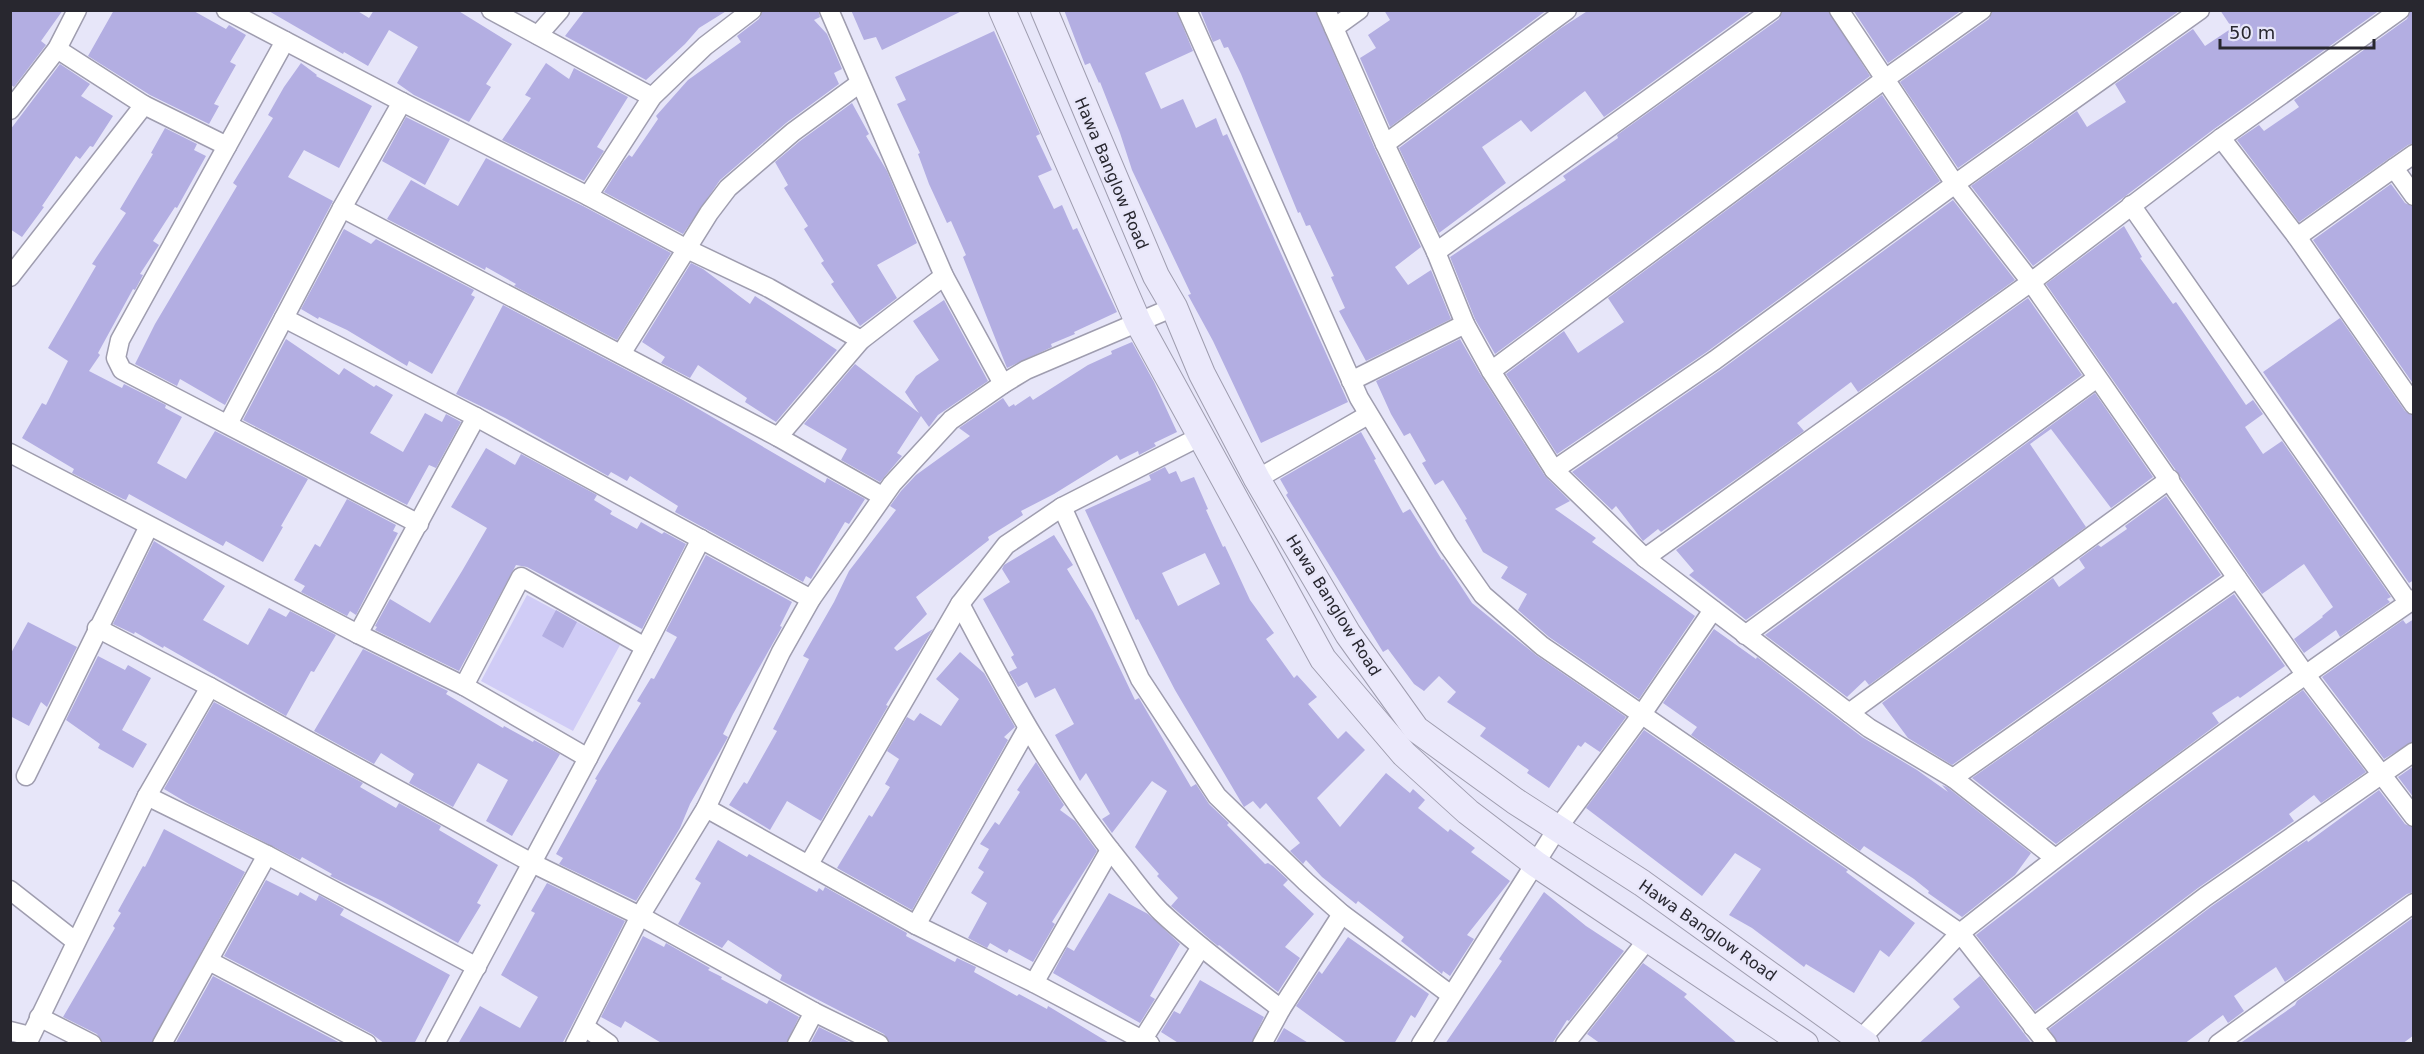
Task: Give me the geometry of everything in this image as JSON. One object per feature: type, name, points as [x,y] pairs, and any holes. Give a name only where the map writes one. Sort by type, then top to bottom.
[{"type":"street","points":[[12,105],[57,49],[77,10]]},
{"type":"street","points":[[226,10],[687,249],[769,288],[861,340]]},
{"type":"street","points":[[491,10],[652,98]]},
{"type":"street","points":[[538,35],[560,10]]},
{"type":"street","points":[[588,196],[652,98],[705,46],[752,10]]},
{"type":"street","points":[[829,10],[944,276],[1003,384]]},
{"type":"street","name":"Hawa Banglow Road","points":[[1002,10],[1138,322],[1323,659],[1404,754],[1468,812],[1536,864],[1805,1044]]},
{"type":"street","name":"Hawa Banglow Road","points":[[1044,10],[1156,276],[1174,307],[1202,374],[1257,479],[1348,634],[1416,729],[1557,829],[1642,882],[1861,1042]]},
{"type":"street","points":[[1187,10],[1368,415],[1448,545],[1483,595],[1542,645],[1960,933],[2047,1044]]},
{"type":"street","points":[[1326,10],[1436,252],[1464,324],[1554,470],[1645,558],[1869,728],[1953,778],[2055,858]]},
{"type":"street","points":[[1334,28],[1359,10]]},
{"type":"street","points":[[1385,144],[1567,10]]},
{"type":"street","points":[[1436,252],[1772,10]]},
{"type":"street","points":[[1839,10],[1955,184],[2031,282],[2305,674],[2414,817]]},
{"type":"street","points":[[1491,371],[1885,79],[1982,10]]},
{"type":"street","points":[[1554,470],[1715,360],[1955,184],[2200,10]]},
{"type":"street","points":[[1645,558],[2031,282],[2221,138],[2400,10]]},
{"type":"street","points":[[285,40],[120,340],[116,358],[122,370],[419,524]]},
{"type":"street","points":[[57,49],[144,105],[227,146]]},
{"type":"street","points":[[621,354],[709,213],[728,188],[793,132],[860,83]]},
{"type":"street","points":[[228,424],[342,208],[402,102]]},
{"type":"street","points":[[10,277],[144,105]]},
{"type":"street","points":[[2221,138],[2297,237],[2414,405]]},
{"type":"street","points":[[2297,237],[2414,154]]},
{"type":"street","points":[[2394,168],[2414,196]]},
{"type":"street","points":[[1861,1042],[1960,933],[2055,858],[2305,674],[2411,600],[2131,205]]},
{"type":"street","points":[[342,208],[778,436],[882,496]]},
{"type":"street","points":[[778,436],[861,340],[944,276]]},
{"type":"street","points":[[575,1044],[640,916],[706,808],[780,652],[811,599],[882,496],[951,420],[1003,384],[1026,370],[1174,307]]},
{"type":"street","points":[[284,318],[476,417],[811,599]]},
{"type":"street","points":[[1351,381],[1464,324]]},
{"type":"street","points":[[1745,635],[2097,378]]},
{"type":"street","points":[[1257,479],[1368,415]]},
{"type":"street","points":[[358,634],[476,417]]},
{"type":"street","points":[[809,864],[960,604],[1006,545],[1062,507],[1202,436]]},
{"type":"street","points":[[10,453],[358,634],[464,686],[588,758]]},
{"type":"street","points":[[1849,713],[2170,479]]},
{"type":"street","points":[[1062,507],[1140,679],[1217,796],[1342,914],[1451,995]]},
{"type":"street","points":[[26,776],[149,526]]},
{"type":"street","points":[[435,1044],[588,758],[701,539]]},
{"type":"street","points":[[464,686],[521,577],[645,648]]},
{"type":"street","points":[[1953,778],[2237,578]]},
{"type":"street","points":[[960,604],[1027,729],[1076,805],[1110,850],[1159,910],[1201,947],[1281,1009]]},
{"type":"street","points":[[1420,1044],[1557,829],[1642,714],[1713,610]]},
{"type":"street","points":[[97,628],[210,687],[532,863],[640,916],[814,1012],[879,1044]]},
{"type":"street","points":[[10,1031],[28,1040],[147,796],[210,687]]},
{"type":"street","points":[[916,925],[1027,729]]},
{"type":"street","points":[[2033,1026],[2205,897],[2414,752]]},
{"type":"street","points":[[147,796],[267,855],[477,967]]},
{"type":"street","points":[[706,808],[916,925],[1034,982],[1146,1041],[1201,947]]},
{"type":"street","points":[[1034,982],[1110,850]]},
{"type":"street","points":[[162,1044],[267,855]]},
{"type":"street","points":[[10,890],[75,942]]},
{"type":"street","points":[[2218,1044],[2414,903]]},
{"type":"street","points":[[1262,1044],[1281,1009],[1342,914]]},
{"type":"street","points":[[1565,1044],[1648,939]]},
{"type":"street","points":[[209,961],[368,1044]]},
{"type":"street","points":[[797,1044],[814,1012]]},
{"type":"street","points":[[39,1017],[92,1044]]},
{"type":"street","points":[[585,1027],[609,1044]]},
{"type":"shaded area","points":[[527,595],[620,645],[573,731],[481,681]]},
{"type":"building","points":[[10,10],[63,10],[41,41],[46,45],[14,87],[10,84]]},
{"type":"building","points":[[114,10],[192,10],[226,29],[229,25],[246,35],[230,62],[236,65],[214,104],[219,106],[209,124],[150,95],[88,56]]},
{"type":"building","points":[[267,10],[356,10],[369,18],[374,10],[457,10],[512,44],[486,84],[491,87],[469,122],[414,95],[397,83],[418,47],[389,30],[368,66]]},
{"type":"building","points":[[585,10],[728,10],[699,28],[646,80],[565,36]]},
{"type":"building","points":[[763,10],[818,10],[820,17],[814,20],[827,34],[842,69],[834,73],[839,84],[786,123],[720,180],[683,234],[604,192],[623,162],[629,155],[632,157],[658,119],[656,116],[688,80],[741,42],[737,36],[759,19]]},
{"type":"building","points":[[851,10],[964,10],[882,50],[876,37],[864,40]]},
{"type":"building","points":[[1064,10],[1176,10],[1193,51],[1145,73],[1161,109],[1183,99],[1196,128],[1216,118],[1223,136],[1227,134],[1348,402],[1261,443],[1213,341],[1188,295],[1191,294],[1132,170],[1100,82],[1090,63],[1085,65]]},
{"type":"building","points":[[1200,10],[1315,10],[1375,149],[1421,247],[1395,267],[1408,285],[1431,270],[1451,319],[1366,361],[1339,311],[1345,308],[1331,277],[1334,276],[1310,225],[1306,226],[1300,212],[1298,213],[1241,74],[1228,47],[1224,48],[1220,39],[1213,42]]},
{"type":"building","points":[[1384,10],[1547,10],[1390,127],[1360,58],[1376,48],[1368,35],[1390,20]]},
{"type":"building","points":[[1589,10],[1752,10],[1604,117],[1585,91],[1531,132],[1521,120],[1482,147],[1506,183],[1439,233],[1399,148],[1561,28]]},
{"type":"building","points":[[1783,10],[1828,10],[1870,76],[1495,354],[1475,319],[1450,257],[1566,180],[1563,176],[1779,19]]},
{"type":"building","points":[[1853,10],[1962,10],[1888,63]]},
{"type":"building","points":[[1993,10],[2179,11],[1958,168],[1900,82],[1989,19]]},
{"type":"building","points":[[2220,10],[2380,10],[2214,129],[2033,266],[1971,186],[2077,111],[2087,127],[2126,102],[2115,84],[2193,29],[2205,46],[2232,28]]},
{"type":"building","points":[[2411,10],[2414,10],[2414,143],[2299,222],[2237,140],[2259,125],[2264,131],[2299,107],[2294,100],[2407,19]]},
{"type":"building","points":[[994,31],[1040,134],[1036,136],[1052,170],[1038,176],[1054,209],[1062,205],[1073,230],[1077,228],[1117,312],[1007,368],[963,257],[966,255],[951,221],[947,223],[929,184],[918,154],[920,153],[897,104],[906,100],[895,77]]},
{"type":"building","points":[[301,63],[316,76],[372,106],[339,168],[304,150],[288,177],[333,201],[225,405],[180,379],[177,386],[135,364],[155,324],[237,186],[233,183],[273,118],[268,115]]},
{"type":"building","points":[[546,63],[569,79],[574,68],[628,97],[597,147],[604,151],[584,181],[502,140],[531,98],[525,95]]},
{"type":"building","points":[[60,64],[90,84],[81,96],[113,116],[93,147],[90,146],[80,159],[76,156],[22,237],[10,229],[10,130]]},
{"type":"building","points":[[1882,95],[1940,181],[1708,351],[1557,454],[1506,374],[1564,331],[1578,353],[1624,322],[1608,298]]},
{"type":"building","points":[[852,103],[869,134],[866,136],[887,171],[917,243],[877,265],[897,298],[860,326],[831,284],[834,282],[821,263],[824,261],[804,229],[808,226],[784,188],[788,185],[775,162]]},
{"type":"building","points":[[406,117],[450,139],[425,185],[382,161]]},
{"type":"building","points":[[165,128],[197,144],[194,150],[206,156],[177,208],[175,207],[153,241],[159,245],[140,274],[143,275],[135,290],[133,289],[98,353],[100,355],[89,371],[122,388],[124,384],[166,405],[165,408],[182,417],[157,463],[186,479],[215,431],[308,479],[263,562],[226,541],[223,546],[129,494],[126,500],[123,499],[72,473],[74,469],[22,438],[42,403],[46,405],[68,361],[48,348],[96,266],[92,264],[126,213],[120,209],[153,154],[151,153]]},
{"type":"building","points":[[486,158],[671,253],[617,340],[514,286],[516,284],[486,267],[485,270],[387,219],[411,180],[458,206]]},
{"type":"building","points":[[2391,184],[2405,203],[2414,207],[2414,385],[2313,240]]},
{"type":"building","points":[[1953,200],[2015,280],[1858,392],[1851,382],[1797,423],[1804,431],[1661,532],[1658,529],[1643,541],[1616,506],[1612,510],[1572,472],[1722,369]]},
{"type":"building","points":[[2124,226],[2142,257],[2140,258],[2173,304],[2176,302],[2246,405],[2253,400],[2263,414],[2245,427],[2263,454],[2282,441],[2391,597],[2387,599],[2390,602],[2340,637],[2336,630],[2304,653],[2294,639],[2333,607],[2304,564],[2262,594],[2046,284]]},
{"type":"building","points":[[344,229],[371,244],[376,239],[474,290],[471,295],[475,297],[432,374],[409,361],[407,366],[347,330],[319,317],[318,319],[301,309]]},
{"type":"building","points":[[691,263],[703,269],[750,304],[755,296],[837,350],[776,422],[745,402],[747,398],[698,365],[690,378],[661,363],[665,357],[642,342]]},
{"type":"building","points":[[2028,298],[2082,375],[1746,620],[1689,575],[1694,571],[1676,550]]},
{"type":"building","points":[[944,300],[988,381],[938,415],[929,427],[921,416],[897,453],[902,456],[880,482],[841,460],[847,449],[804,424],[855,364],[919,413],[905,392],[916,376],[939,360],[913,321]]},
{"type":"building","points":[[503,305],[678,397],[825,483],[827,478],[865,499],[849,524],[845,522],[811,579],[806,576],[803,582],[675,512],[678,506],[630,476],[627,481],[611,472],[608,476],[505,418],[456,394]]},
{"type":"building","points":[[2340,318],[2405,411],[2414,416],[2414,580],[2409,583],[2263,372]]},
{"type":"building","points":[[286,339],[339,375],[344,368],[374,387],[376,385],[393,395],[370,433],[403,452],[425,413],[442,422],[446,414],[461,422],[436,468],[429,465],[407,505],[243,420]]},
{"type":"building","points":[[1460,339],[1545,476],[1570,501],[1555,509],[1596,538],[1592,542],[1695,616],[1639,699],[1549,637],[1518,610],[1527,594],[1501,578],[1508,567],[1483,552],[1465,520],[1467,519],[1443,480],[1435,485],[1422,463],[1426,461],[1410,433],[1404,436],[1391,414],[1376,381]]},
{"type":"building","points":[[1132,342],[1177,432],[1154,443],[1156,446],[1139,455],[1138,451],[1120,460],[1117,455],[1054,494],[1021,511],[1023,515],[988,537],[989,540],[916,597],[927,614],[894,648],[897,651],[933,629],[886,705],[888,706],[821,821],[787,801],[770,830],[729,805],[744,782],[747,784],[777,731],[773,729],[809,659],[803,656],[849,571],[896,510],[890,506],[901,491],[916,475],[970,436],[959,428],[1003,398],[1009,407],[1014,404],[1015,406],[1030,396],[1033,400],[1088,365],[1112,354],[1111,351]]},
{"type":"building","points":[[2095,393],[2153,477],[2111,508],[2051,429],[2030,444],[2086,527],[1869,685],[1865,680],[1847,697],[1765,635]]},
{"type":"building","points":[[1361,432],[1403,513],[1410,509],[1472,603],[1536,655],[1626,717],[1600,752],[1585,742],[1581,747],[1578,745],[1549,788],[1527,773],[1529,770],[1480,736],[1486,728],[1447,702],[1456,692],[1439,676],[1424,691],[1414,684],[1388,649],[1383,652],[1286,495],[1288,493],[1280,479]]},
{"type":"building","points":[[486,448],[515,465],[521,454],[597,495],[594,500],[612,511],[610,514],[637,529],[641,522],[686,544],[642,629],[527,567],[516,565],[459,671],[375,630],[390,599],[430,623],[462,571],[487,528],[451,507]]},
{"type":"building","points":[[1165,467],[1169,474],[1176,471],[1181,482],[1194,477],[1208,509],[1206,510],[1250,600],[1274,633],[1266,639],[1294,678],[1297,675],[1317,697],[1308,704],[1338,739],[1346,731],[1365,750],[1317,798],[1340,827],[1386,773],[1410,793],[1413,789],[1425,800],[1418,808],[1448,832],[1450,829],[1475,848],[1471,852],[1510,881],[1467,935],[1474,939],[1450,976],[1443,971],[1442,974],[1401,941],[1404,937],[1358,901],[1356,904],[1322,877],[1306,860],[1303,864],[1290,851],[1300,843],[1266,803],[1260,809],[1253,801],[1244,807],[1175,690],[1138,619],[1136,620],[1085,510],[1151,480],[1149,475]],"holes":[[[1205,553],[1220,584],[1178,606],[1162,573]]]},
{"type":"building","points":[[2166,496],[2221,575],[1952,765],[1908,738],[1882,703],[2053,578],[2059,587],[2085,568],[2079,559],[2098,545],[2101,547],[2127,529],[2125,526]]},
{"type":"building","points":[[347,499],[396,525],[393,531],[398,533],[356,615],[350,611],[347,616],[301,592],[305,586],[294,580],[315,544],[320,547]]},
{"type":"building","points":[[1054,535],[1073,565],[1067,569],[1093,612],[1135,700],[1139,698],[1191,787],[1196,784],[1209,804],[1229,823],[1227,825],[1265,864],[1273,866],[1288,880],[1283,885],[1314,914],[1285,947],[1300,958],[1278,992],[1171,906],[1178,898],[1157,876],[1159,874],[1135,847],[1167,791],[1152,781],[1112,833],[1102,819],[1110,814],[1086,773],[1080,781],[1055,735],[1074,724],[1055,688],[1035,698],[1027,682],[1018,687],[1009,672],[1017,668],[1011,657],[1014,655],[983,599],[1010,582],[1002,569],[1004,565]]},
{"type":"building","points":[[154,541],[225,586],[203,620],[248,645],[269,608],[286,617],[290,611],[336,635],[314,672],[311,671],[286,716],[164,646],[163,648],[135,632],[134,634],[113,624]]},
{"type":"building","points":[[706,555],[792,602],[780,626],[782,627],[723,734],[728,737],[690,804],[680,828],[636,901],[559,864],[563,858],[556,854],[597,780],[595,779],[641,703],[637,701],[651,678],[654,679],[677,637],[666,631]]},
{"type":"building","points":[[2234,594],[2285,666],[2240,698],[2238,696],[2212,713],[2219,723],[2056,844],[1972,778]]},
{"type":"building","points":[[556,610],[577,622],[563,648],[542,636]]},
{"type":"building","points":[[2414,619],[2414,741],[2384,759],[2322,677],[2403,620],[2406,624]]},
{"type":"building","points":[[28,622],[77,647],[47,707],[41,702],[29,726],[10,716],[10,655]]},
{"type":"building","points":[[1714,629],[1756,659],[1757,657],[1862,737],[1917,770],[1948,792],[1942,785],[1947,787],[2031,853],[2015,875],[1962,917],[1928,893],[1929,891],[1914,879],[1864,846],[1860,851],[1691,735],[1697,727],[1663,703]]},
{"type":"building","points":[[363,649],[448,691],[446,694],[503,728],[504,726],[560,754],[512,836],[486,821],[508,780],[478,763],[453,807],[409,783],[414,774],[381,753],[374,764],[314,731]]},
{"type":"building","points":[[960,652],[984,673],[1015,727],[1004,737],[1008,740],[912,910],[837,868],[869,815],[872,817],[890,787],[885,784],[899,759],[887,751],[907,717],[914,721],[920,713],[941,726],[959,699],[936,679]]},
{"type":"building","points":[[98,656],[125,670],[128,665],[151,678],[122,730],[147,744],[133,768],[98,748],[100,744],[66,720]]},
{"type":"building","points":[[2303,690],[2366,772],[2321,803],[2314,795],[2289,814],[2294,821],[2198,888],[2035,1011],[1976,935],[2134,813]]},
{"type":"building","points":[[214,702],[363,783],[360,787],[396,808],[399,803],[441,826],[439,830],[498,865],[477,903],[481,905],[458,943],[382,901],[330,876],[332,874],[302,857],[300,860],[164,789]]},
{"type":"building","points":[[1644,730],[1848,870],[1846,872],[1915,923],[1889,957],[1880,950],[1854,993],[1806,964],[1804,967],[1752,928],[1729,915],[1761,869],[1735,853],[1702,896],[1586,808]]},
{"type":"building","points":[[1036,762],[1064,805],[1060,810],[1075,821],[1097,851],[1052,922],[1055,924],[1033,962],[1009,949],[1007,953],[990,943],[987,948],[968,938],[987,903],[971,893],[984,872],[978,868],[989,849],[980,844],[995,822],[999,825],[1020,792],[1017,790]]},
{"type":"building","points":[[2414,766],[2414,798],[2398,777]]},
{"type":"building","points":[[2379,790],[2405,824],[2414,828],[2414,892],[2407,894],[2285,982],[2276,967],[2234,996],[2244,1011],[2228,1023],[2223,1015],[2184,1044],[2058,1044],[2049,1029],[2212,906],[2307,840],[2308,842]]},
{"type":"building","points":[[164,829],[245,872],[151,1044],[103,1044],[97,1034],[63,1017],[115,928],[113,926],[121,913],[118,911],[143,866],[145,867]]},
{"type":"building","points":[[718,840],[747,857],[749,854],[817,892],[819,888],[823,891],[825,887],[907,933],[906,936],[955,962],[957,958],[976,967],[974,972],[1017,996],[1019,994],[1047,1009],[1048,1006],[1111,1044],[890,1044],[884,1034],[780,980],[782,975],[728,940],[722,948],[678,924],[701,883],[695,879]]},
{"type":"building","points":[[266,880],[298,896],[300,892],[316,901],[319,895],[344,909],[340,915],[450,975],[414,1044],[385,1044],[372,1034],[224,956]]},
{"type":"building","points":[[547,883],[625,921],[562,1044],[458,1044],[480,1006],[520,1028],[538,997],[501,975],[535,913],[531,911]]},
{"type":"building","points":[[1544,892],[1586,926],[1624,951],[1569,1021],[1567,1020],[1552,1044],[1445,1044],[1502,961],[1499,959]]},
{"type":"building","points":[[1109,893],[1148,914],[1180,944],[1150,996],[1155,999],[1140,1023],[1053,973],[1067,947],[1074,951]]},
{"type":"building","points":[[2414,917],[2414,1035],[2402,1044],[2239,1044],[2295,1005],[2297,1001]]},
{"type":"building","points":[[643,936],[664,947],[666,943],[710,968],[708,970],[722,977],[721,979],[767,1004],[769,1000],[799,1017],[786,1044],[663,1044],[625,1021],[621,1028],[601,1017]]},
{"type":"building","points":[[1348,937],[1429,994],[1415,1018],[1411,1015],[1394,1044],[1348,1044],[1296,1006],[1319,971],[1322,974]]},
{"type":"building","points":[[1643,963],[1687,994],[1684,997],[1738,1044],[1601,1044],[1587,1034]]},
{"type":"building","points":[[213,976],[342,1044],[175,1044]]},
{"type":"building","points":[[1980,976],[2032,1044],[1918,1044],[1960,1007],[1953,999]]},
{"type":"building","points":[[1200,980],[1264,1017],[1251,1044],[1180,1044],[1161,1032],[1174,1011],[1180,1014]]},
{"type":"building","points":[[819,1027],[853,1044],[810,1044]]},
{"type":"building","points":[[1284,1028],[1310,1044],[1275,1044]]}]
